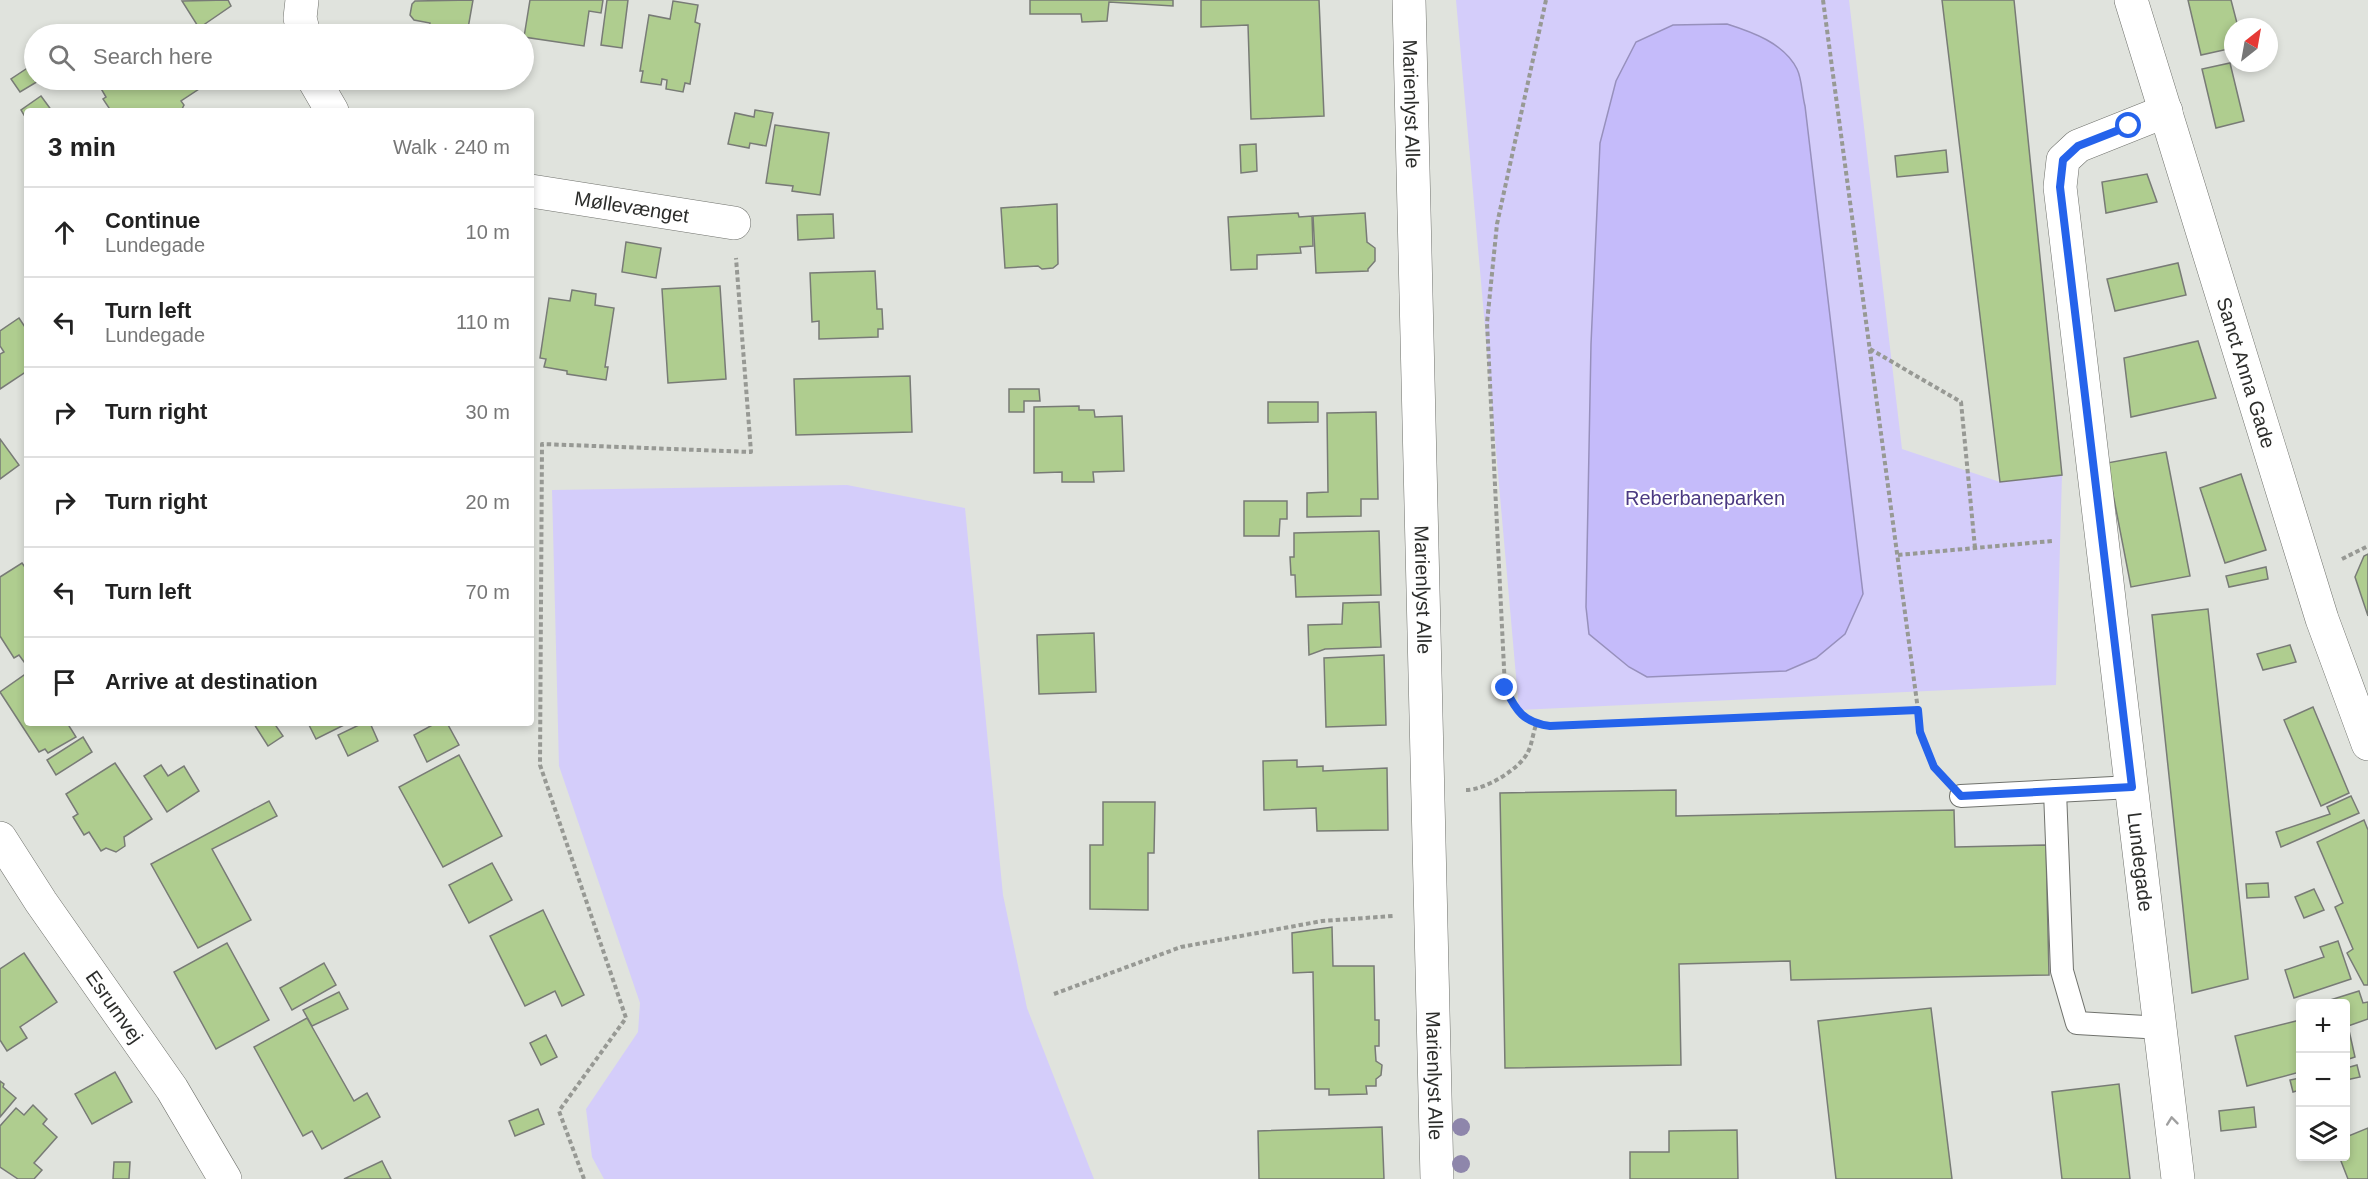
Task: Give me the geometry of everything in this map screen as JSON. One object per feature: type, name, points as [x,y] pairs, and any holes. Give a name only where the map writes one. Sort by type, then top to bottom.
[{"type":"street","points":[[302,0],[302,24]]},
{"type":"street","name":"Marienlyst Alle","points":[[1409,0],[1437,1179]]},
{"type":"street","name":"Sanct Anna Gade","points":[[2131,0],[2322,619],[2368,744]]},
{"type":"street","points":[[320,90],[330,108]]},
{"type":"street","name":"Lundegade","points":[[2166,111],[2078,146],[2063,160],[2060,187],[2162,1028],[2178,1179]]},
{"type":"street","name":"Møllevænget","points":[[534,191],[734,223]]},
{"type":"street","name":"Esrumvej","points":[[0,838],[41,902],[172,1089],[225,1179]]},
{"type":"lane","points":[[1961,796],[2132,787]]},
{"type":"lane","points":[[2055,791],[2062,971],[2077,1023],[2162,1028]]},
{"type":"path","points":[[1546,0],[1497,224],[1487,323],[1505,688],[1515,709],[1536,725],[1550,726],[1918,710]]},
{"type":"path","points":[[1823,0],[1920,732],[1934,767],[1961,796]]},
{"type":"path","points":[[584,1179],[559,1111],[626,1018],[540,765],[542,444],[751,452],[734,223]]},
{"type":"path","points":[[1870,349],[1960,402],[1975,548]]},
{"type":"path","points":[[1898,555],[2052,541]]},
{"type":"path","points":[[1478,790],[1501,778],[1528,754],[1536,725]]},
{"type":"path","points":[[1054,994],[1182,947],[1322,921],[1431,913]]},
{"type":"green space","name":"Reberbaneparken","points":[[1456,0],[1849,0],[1902,449],[2000,482],[2062,475],[2056,685],[1519,710]]},
{"type":"green space","points":[[847,485],[965,508],[1003,895],[1027,1008],[1094,1179],[604,1179],[592,1157],[586,1109],[638,1032],[640,1003],[559,766],[552,490]]},
{"type":"shaded area","points":[[1727,24],[1776,45],[1791,60],[1800,77],[1863,594],[1845,634],[1816,658],[1786,671],[1647,677],[1629,667],[1589,634],[1586,607],[1591,344],[1600,143],[1616,81],[1636,42],[1673,25]]},
{"type":"building","points":[[228,0],[231,6],[205,24],[196,24],[182,1]]},
{"type":"building","points":[[473,0],[469,24],[430,24],[414,20],[410,15],[412,4],[415,1]]},
{"type":"building","points":[[530,0],[603,0],[601,13],[589,11],[584,46],[534,38],[534,24],[526,24]]},
{"type":"building","points":[[607,0],[628,0],[622,48],[601,45]]},
{"type":"building","points":[[1030,0],[1173,0],[1173,6],[1109,2],[1107,21],[1082,22],[1081,14],[1030,14]]},
{"type":"building","points":[[1201,0],[1319,0],[1324,116],[1251,119],[1248,25],[1201,27]]},
{"type":"building","points":[[1942,0],[2014,0],[2062,475],[2000,482]]},
{"type":"building","points":[[2188,0],[2231,0],[2236,18],[2224,18],[2224,50],[2201,55]]},
{"type":"building","points":[[673,1],[698,5],[695,22],[700,24],[690,84],[685,83],[683,92],[666,89],[667,80],[662,79],[661,85],[641,82],[643,71],[640,71],[649,15],[670,19]]},
{"type":"building","points":[[2224,64],[2224,72],[2232,72],[2244,121],[2216,128],[2202,69]]},
{"type":"building","points":[[24,70],[24,90],[20,92],[11,79]]},
{"type":"building","points":[[102,90],[198,90],[181,101],[184,105],[182,108],[109,108],[103,99],[106,97]]},
{"type":"building","points":[[41,96],[50,108],[24,108],[24,115],[21,110]]},
{"type":"building","points":[[755,110],[773,113],[766,146],[750,143],[749,148],[728,144],[735,113],[754,117]]},
{"type":"building","points":[[775,125],[829,133],[820,195],[792,191],[793,186],[766,183]]},
{"type":"building","points":[[1256,144],[1257,171],[1241,173],[1240,145]]},
{"type":"building","points":[[1946,150],[1948,172],[1897,177],[1895,156]]},
{"type":"building","points":[[2147,174],[2157,202],[2106,213],[2102,182]]},
{"type":"building","points":[[1057,204],[1058,264],[1053,268],[1042,269],[1038,266],[1005,268],[1001,208]]},
{"type":"building","points":[[1298,213],[1299,217],[1312,216],[1313,246],[1300,247],[1301,253],[1257,255],[1257,269],[1231,270],[1228,217]]},
{"type":"building","points":[[1365,213],[1367,242],[1375,248],[1375,261],[1368,271],[1316,273],[1313,216]]},
{"type":"building","points":[[833,214],[834,238],[798,240],[797,215]]},
{"type":"building","points":[[626,242],[661,248],[656,278],[622,272]]},
{"type":"building","points":[[2178,263],[2186,295],[2115,311],[2107,279]]},
{"type":"building","points":[[875,271],[877,309],[882,309],[883,329],[878,329],[878,337],[819,339],[819,321],[812,322],[810,273]]},
{"type":"building","points":[[720,286],[726,379],[668,383],[662,289]]},
{"type":"building","points":[[572,290],[596,294],[595,305],[614,308],[605,367],[608,367],[606,380],[567,374],[567,371],[544,367],[546,359],[540,358],[549,298],[570,301]]},
{"type":"building","points":[[19,318],[24,326],[24,373],[0,389],[0,354],[4,352],[0,346],[0,331]]},
{"type":"building","points":[[2198,341],[2216,398],[2131,417],[2124,358]]},
{"type":"building","points":[[910,376],[912,432],[796,435],[794,379]]},
{"type":"building","points":[[1009,389],[1039,389],[1040,401],[1024,401],[1024,412],[1009,412]]},
{"type":"building","points":[[1268,402],[1318,402],[1318,422],[1268,423]]},
{"type":"building","points":[[1079,406],[1079,410],[1094,410],[1095,417],[1122,416],[1124,471],[1093,472],[1094,482],[1062,482],[1062,472],[1034,473],[1034,407]]},
{"type":"building","points":[[1376,412],[1378,499],[1361,499],[1361,516],[1307,517],[1307,493],[1328,492],[1327,413]]},
{"type":"building","points":[[0,439],[19,465],[0,479]]},
{"type":"building","points":[[2166,452],[2190,576],[2131,587],[2107,463]]},
{"type":"building","points":[[2241,474],[2266,550],[2225,563],[2200,488]]},
{"type":"building","points":[[1244,501],[1287,501],[1287,519],[1280,519],[1279,536],[1244,536]]},
{"type":"building","points":[[1379,531],[1381,595],[1296,597],[1295,575],[1291,575],[1290,557],[1294,557],[1294,533]]},
{"type":"building","points":[[2368,554],[2368,616],[2355,577],[2364,556]]},
{"type":"building","points":[[22,563],[24,566],[24,662],[19,655],[14,658],[0,636],[0,577]]},
{"type":"building","points":[[2266,567],[2268,579],[2229,587],[2226,576]]},
{"type":"building","points":[[1379,602],[1381,647],[1325,649],[1309,655],[1308,625],[1342,624],[1343,603]]},
{"type":"building","points":[[2208,609],[2248,979],[2192,993],[2152,615]]},
{"type":"building","points":[[1094,633],[1096,692],[1039,694],[1037,635]]},
{"type":"building","points":[[2290,645],[2296,662],[2263,670],[2257,654]]},
{"type":"building","points":[[1384,655],[1386,725],[1326,727],[1324,658]]},
{"type":"building","points":[[24,675],[24,726],[69,726],[76,737],[48,753],[45,749],[39,752],[0,692]]},
{"type":"building","points":[[2313,707],[2349,793],[2321,806],[2284,720]]},
{"type":"building","points":[[255,726],[276,726],[283,736],[268,746]]},
{"type":"building","points":[[310,726],[342,726],[316,739]]},
{"type":"building","points":[[357,726],[371,726],[378,741],[348,756],[338,735]]},
{"type":"building","points":[[430,726],[449,726],[459,745],[427,762],[414,735]]},
{"type":"building","points":[[83,737],[92,752],[56,775],[47,760]]},
{"type":"building","points":[[459,755],[502,836],[443,867],[399,787]]},
{"type":"building","points":[[1297,760],[1297,767],[1323,766],[1323,771],[1387,768],[1388,830],[1317,831],[1316,808],[1264,810],[1263,761]]},
{"type":"building","points":[[115,763],[152,819],[124,837],[125,846],[116,852],[106,848],[101,851],[89,832],[84,835],[73,817],[78,814],[66,794]]},
{"type":"building","points":[[161,765],[168,776],[184,766],[199,791],[167,812],[144,776]]},
{"type":"building","points":[[1676,790],[1676,816],[1954,810],[1955,847],[2046,845],[2049,975],[1791,980],[1790,961],[1679,964],[1681,1065],[1505,1068],[1500,793]]},
{"type":"building","points":[[2351,796],[2359,813],[2281,847],[2276,832],[2330,814],[2327,807]]},
{"type":"building","points":[[269,801],[277,816],[212,849],[251,920],[198,948],[151,864]]},
{"type":"building","points":[[1103,802],[1155,802],[1154,853],[1148,853],[1148,910],[1090,909],[1090,845],[1103,845]]},
{"type":"building","points":[[2364,820],[2368,830],[2368,985],[2364,985],[2347,953],[2353,949],[2335,907],[2343,903],[2317,842]]},
{"type":"building","points":[[492,863],[512,900],[469,923],[449,885]]},
{"type":"building","points":[[2268,883],[2269,897],[2247,898],[2246,884]]},
{"type":"building","points":[[2314,889],[2324,910],[2304,918],[2295,897]]},
{"type":"building","points":[[543,910],[584,995],[562,1006],[555,991],[525,1006],[490,936]]},
{"type":"building","points":[[1332,927],[1333,966],[1374,966],[1375,1020],[1379,1020],[1379,1046],[1375,1046],[1376,1061],[1382,1065],[1381,1075],[1376,1079],[1376,1086],[1366,1086],[1367,1094],[1329,1095],[1329,1089],[1315,1089],[1313,972],[1293,973],[1292,933]]},
{"type":"building","points":[[2338,941],[2351,979],[2294,998],[2285,970],[2324,957],[2320,947]]},
{"type":"building","points":[[227,943],[269,1020],[216,1049],[174,972]]},
{"type":"building","points":[[24,953],[57,1002],[20,1027],[27,1038],[7,1051],[0,1040],[0,969]]},
{"type":"building","points":[[324,963],[336,985],[292,1010],[280,988]]},
{"type":"building","points":[[2359,991],[2363,1003],[2368,1002],[2368,1019],[2350,1025],[2350,999],[2333,999]]},
{"type":"building","points":[[339,992],[348,1009],[312,1026],[303,1010]]},
{"type":"building","points":[[1931,1008],[1952,1179],[1836,1179],[1818,1021]]},
{"type":"building","points":[[307,1018],[354,1101],[367,1093],[380,1117],[322,1149],[312,1131],[303,1136],[254,1047]]},
{"type":"building","points":[[2296,1021],[2296,1073],[2247,1086],[2235,1036]]},
{"type":"building","points":[[546,1035],[557,1057],[541,1065],[530,1043]]},
{"type":"building","points":[[2350,1035],[2355,1057],[2350,1059]]},
{"type":"building","points":[[2357,1065],[2360,1077],[2350,1079],[2350,1067]]},
{"type":"building","points":[[115,1072],[132,1102],[92,1124],[75,1094]]},
{"type":"building","points":[[2296,1079],[2296,1091],[2293,1092],[2290,1080]]},
{"type":"building","points":[[0,1081],[4,1084],[3,1087],[16,1098],[0,1117]]},
{"type":"building","points":[[2119,1084],[2130,1179],[2062,1179],[2052,1092]]},
{"type":"building","points":[[33,1105],[47,1119],[43,1124],[57,1137],[34,1163],[42,1170],[34,1179],[18,1179],[0,1167],[0,1126],[16,1108],[24,1115]]},
{"type":"building","points":[[2254,1107],[2256,1127],[2221,1131],[2219,1111]]},
{"type":"building","points":[[538,1109],[544,1124],[515,1136],[509,1121]]},
{"type":"building","points":[[1382,1127],[1384,1179],[1259,1179],[1258,1131]]},
{"type":"building","points":[[2368,1128],[2368,1179],[2348,1179],[2341,1161],[2350,1161],[2350,1135]]},
{"type":"building","points":[[1737,1130],[1738,1179],[1630,1179],[1630,1152],[1669,1152],[1669,1131]]},
{"type":"building","points":[[382,1161],[391,1179],[344,1179]]},
{"type":"building","points":[[114,1162],[130,1162],[129,1179],[113,1179]]},
{"type":"route","points":[[1505,688],[1515,709],[1536,725],[1550,726],[1918,710],[1920,732],[1934,767],[1961,796],[2132,787],[2060,187],[2063,160],[2078,146],[2129,126]]}]
